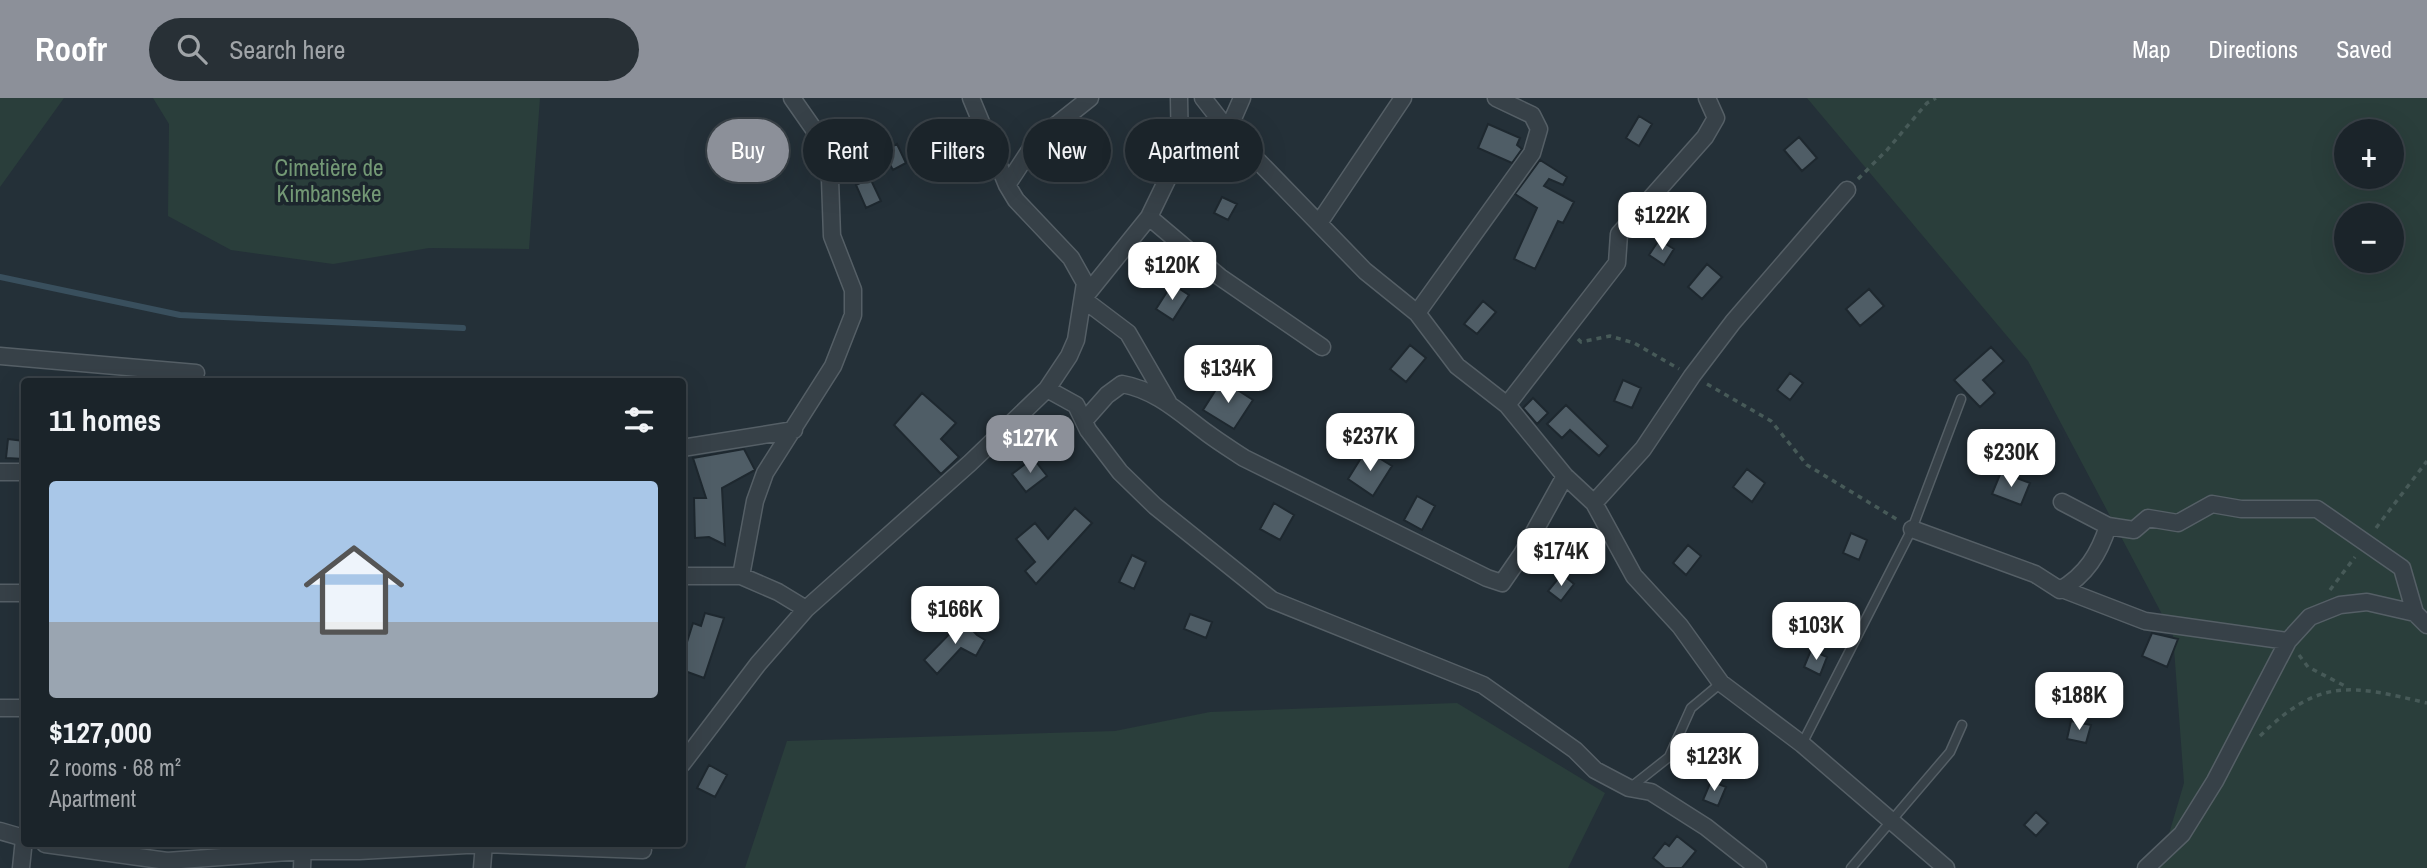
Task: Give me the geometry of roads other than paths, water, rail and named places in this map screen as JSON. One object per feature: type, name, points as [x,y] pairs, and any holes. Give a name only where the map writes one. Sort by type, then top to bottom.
[{"type":"street","points":[[741,576],[755,501],[765,473],[833,366],[853,315],[853,290],[832,236],[830,151],[792,98]]},
{"type":"street","points":[[686,759],[758,664],[806,609],[970,463],[1047,390],[1076,340],[1085,283],[1071,258],[1016,200],[1007,185],[971,98]]},
{"type":"street","points":[[1007,185],[1041,136],[1090,98]]},
{"type":"street","points":[[1083,299],[1149,217],[1180,153],[1179,98]]},
{"type":"street","points":[[1203,98],[1219,119]]},
{"type":"street","points":[[1233,119],[1242,98]]},
{"type":"street","points":[[1319,222],[1403,98]]},
{"type":"street","points":[[1417,313],[1532,153],[1539,129],[1532,115],[1496,98]]},
{"type":"street","points":[[1507,405],[1617,263],[1619,234],[1716,118],[1707,98]]},
{"type":"street","points":[[1263,165],[1365,271],[1417,313],[1458,366],[1507,405],[1565,477],[1594,503],[1634,576],[1680,626],[1721,683],[1802,744],[1946,868]]},
{"type":"street","points":[[1594,503],[1643,449],[1692,376],[1847,190]]},
{"type":"street","points":[[1149,217],[1220,278],[1322,347]]},
{"type":"street","points":[[1083,299],[1128,333],[1168,402]]},
{"type":"street","points":[[0,356],[196,373]]},
{"type":"street","points":[[1084,421],[1107,395],[1122,384],[1135,386],[1168,402],[1209,435],[1244,458],[1502,583],[1522,554],[1565,477]]},
{"type":"street","points":[[1047,390],[1076,405],[1120,472],[1155,506],[1272,600],[1483,685],[1575,750],[1595,770],[1629,788],[1651,792],[1706,827],[1758,868]]},
{"type":"street","points":[[686,448],[794,430]]},
{"type":"street","points":[[0,472],[21,472]]},
{"type":"street","points":[[2063,502],[2108,526],[2134,530],[2148,518],[2178,523],[2212,504],[2241,509],[2317,509],[2402,568],[2415,612],[2427,625]]},
{"type":"street","points":[[2062,589],[2071,584],[2100,552],[2108,526]]},
{"type":"street","points":[[1912,529],[2035,574],[2062,589],[2145,621],[2288,640]]},
{"type":"street","points":[[686,576],[741,576],[778,592],[806,609]]},
{"type":"street","points":[[0,593],[21,593]]},
{"type":"street","points":[[2146,868],[2182,834],[2209,791],[2288,640],[2310,617],[2340,605],[2367,602],[2415,612]]},
{"type":"street","points":[[0,708],[21,708]]},
{"type":"street","points":[[0,831],[21,838]]},
{"type":"street","points":[[21,868],[23,847]]},
{"type":"street","points":[[63,847],[166,864],[303,847],[359,851],[430,847]]},
{"type":"street","points":[[302,868],[303,847]]},
{"type":"street","points":[[482,868],[484,847]]},
{"type":"street","points":[[642,868],[644,847]]},
{"type":"lane","points":[[1802,744],[1912,529],[1961,399]]},
{"type":"lane","points":[[1629,788],[1669,757],[1691,708],[1721,683]]},
{"type":"lane","points":[[1851,868],[1950,752],[1962,725]]},
{"type":"waterway","points":[[0,277],[180,315],[463,328]]},
{"type":"park label","name":"Cimetière de Kimbanseke","points":[[329,180]]}]
